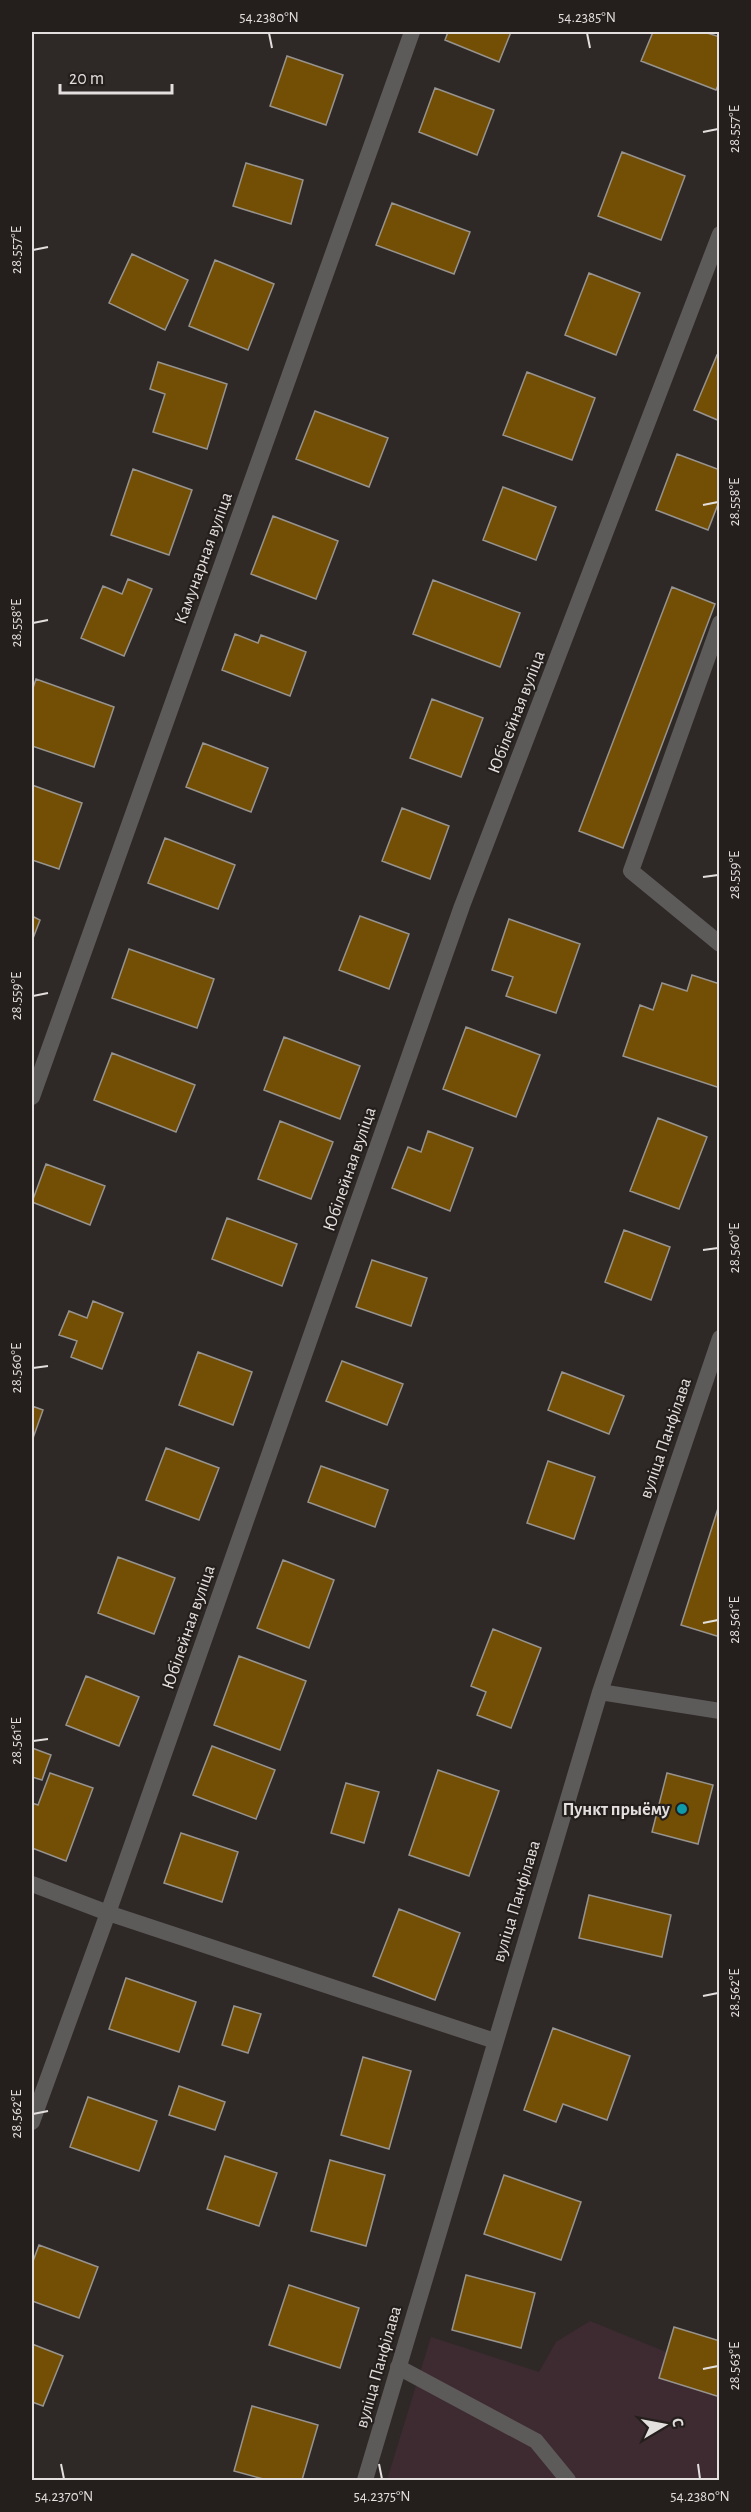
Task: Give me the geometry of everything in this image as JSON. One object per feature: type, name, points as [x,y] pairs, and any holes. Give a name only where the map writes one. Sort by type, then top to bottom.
[{"type":"street","name":"Камунарная вуліца","points":[[32,1097],[412,32]]},
{"type":"street","name":"Юбілейная вуліца","points":[[32,2122],[108,1913],[462,906],[720,234]]},
{"type":"street","points":[[720,623],[631,871],[720,944]]},
{"type":"street","name":"вуліца Панфілава","points":[[365,2481],[600,1692],[720,1338]]},
{"type":"street","points":[[600,1692],[720,1711]]},
{"type":"street","points":[[32,1884],[108,1913],[495,2041]]},
{"type":"street","points":[[398,2367],[536,2441],[568,2481]]},
{"type":"shaded area","points":[[590,2321],[666,2352],[674,2327],[719,2341],[719,2480],[387,2480],[431,2337],[539,2372],[556,2342]]},
{"type":"building","points":[[448,32],[511,32],[499,62],[445,40]]},
{"type":"building","points":[[653,32],[704,32],[720,37],[720,81],[716,90],[641,61]]},
{"type":"building","points":[[287,56],[343,75],[326,125],[270,106]]},
{"type":"building","points":[[435,88],[494,110],[477,155],[419,132]]},
{"type":"building","points":[[622,152],[685,176],[661,240],[598,216]]},
{"type":"building","points":[[246,163],[303,180],[291,224],[233,206]]},
{"type":"building","points":[[392,203],[470,232],[454,274],[376,245]]},
{"type":"building","points":[[132,254],[188,280],[165,330],[109,303]]},
{"type":"building","points":[[215,260],[274,284],[248,350],[189,326]]},
{"type":"building","points":[[589,273],[640,293],[616,355],[565,335]]},
{"type":"building","points":[[717,355],[720,356],[720,421],[694,410]]},
{"type":"building","points":[[158,362],[227,384],[207,449],[153,432],[165,394],[150,389]]},
{"type":"building","points":[[527,372],[595,398],[572,460],[503,435]]},
{"type":"building","points":[[315,411],[388,438],[369,487],[296,459]]},
{"type":"building","points":[[677,454],[720,470],[720,499],[708,530],[656,510]]},
{"type":"building","points":[[133,469],[192,490],[169,555],[111,535]]},
{"type":"building","points":[[503,487],[556,507],[536,560],[483,540]]},
{"type":"building","points":[[273,516],[338,541],[316,599],[251,574]]},
{"type":"building","points":[[128,579],[152,589],[124,656],[81,638],[103,586],[122,594]]},
{"type":"building","points":[[433,580],[520,613],[500,667],[413,634]]},
{"type":"building","points":[[672,587],[715,604],[623,848],[579,831]]},
{"type":"building","points":[[235,634],[258,643],[261,635],[306,652],[290,696],[222,670]]},
{"type":"building","points":[[36,679],[114,707],[94,767],[32,746],[32,691]]},
{"type":"building","points":[[432,699],[483,718],[461,777],[410,758]]},
{"type":"building","points":[[203,743],[268,768],[251,812],[186,787]]},
{"type":"building","points":[[32,785],[82,803],[59,869],[32,860]]},
{"type":"building","points":[[402,808],[449,826],[430,879],[382,861]]},
{"type":"building","points":[[165,838],[235,865],[218,909],[148,883]]},
{"type":"building","points":[[32,916],[40,920],[32,941]]},
{"type":"building","points":[[360,916],[409,934],[389,989],[339,970]]},
{"type":"building","points":[[509,919],[580,944],[556,1013],[506,996],[513,977],[492,970]]},
{"type":"building","points":[[129,949],[214,979],[197,1028],[112,998]]},
{"type":"building","points":[[692,975],[720,984],[720,1088],[623,1056],[640,1005],[653,1010],[662,983],[687,991]]},
{"type":"building","points":[[466,1027],[540,1055],[516,1117],[443,1089]]},
{"type":"building","points":[[284,1037],[360,1066],[340,1119],[264,1090]]},
{"type":"building","points":[[112,1053],[195,1085],[176,1132],[94,1100]]},
{"type":"building","points":[[658,1118],[707,1137],[679,1209],[630,1191]]},
{"type":"building","points":[[280,1121],[333,1142],[311,1199],[258,1179]]},
{"type":"building","points":[[428,1131],[473,1148],[450,1211],[392,1188],[408,1147],[421,1152]]},
{"type":"building","points":[[46,1164],[105,1186],[90,1225],[32,1202]]},
{"type":"building","points":[[227,1218],[297,1244],[282,1286],[212,1259]]},
{"type":"building","points":[[624,1230],[670,1247],[651,1300],[605,1282]]},
{"type":"building","points":[[372,1260],[427,1278],[411,1326],[356,1307]]},
{"type":"building","points":[[93,1301],[123,1313],[102,1369],[71,1357],[77,1341],[59,1335],[69,1311],[87,1318]]},
{"type":"building","points":[[198,1352],[252,1372],[233,1425],[179,1405]]},
{"type":"building","points":[[342,1361],[403,1384],[387,1425],[326,1401]]},
{"type":"building","points":[[562,1372],[624,1396],[609,1434],[548,1410]]},
{"type":"building","points":[[32,1406],[43,1410],[32,1441]]},
{"type":"building","points":[[166,1448],[219,1468],[199,1520],[146,1500]]},
{"type":"building","points":[[548,1461],[595,1477],[574,1539],[527,1523]]},
{"type":"building","points":[[321,1466],[388,1490],[375,1527],[308,1502]]},
{"type":"building","points":[[720,1502],[720,1637],[681,1625]]},
{"type":"building","points":[[118,1557],[175,1578],[154,1634],[98,1613]]},
{"type":"building","points":[[283,1560],[334,1580],[309,1648],[257,1628]]},
{"type":"building","points":[[493,1629],[541,1648],[511,1728],[477,1715],[486,1692],[471,1686]]},
{"type":"building","points":[[239,1656],[306,1681],[280,1750],[214,1725]]},
{"type":"building","points":[[86,1676],[139,1697],[119,1746],[66,1725]]},
{"type":"building","points":[[212,1746],[275,1770],[256,1819],[193,1795]]},
{"type":"building","points":[[32,1748],[51,1755],[42,1780],[32,1777]]},
{"type":"building","points":[[438,1770],[499,1791],[469,1876],[409,1855]]},
{"type":"building","points":[[50,1773],[93,1788],[66,1861],[32,1848],[32,1803],[38,1805]]},
{"type":"building","name":"Пункт прыёму","points":[[667,1773],[713,1785],[698,1844],[652,1832]]},
{"type":"building","points":[[346,1783],[379,1792],[364,1843],[331,1833]]},
{"type":"building","points":[[181,1833],[238,1852],[222,1902],[164,1883]]},
{"type":"building","points":[[589,1895],[671,1915],[662,1957],[579,1938]]},
{"type":"building","points":[[399,1909],[460,1933],[435,2000],[373,1976]]},
{"type":"building","points":[[126,1978],[196,2002],[179,2052],[109,2029]]},
{"type":"building","points":[[234,2006],[261,2014],[248,2053],[222,2045]]},
{"type":"building","points":[[553,2028],[630,2056],[607,2120],[563,2104],[556,2122],[524,2110]]},
{"type":"building","points":[[363,2057],[411,2071],[389,2149],[341,2135]]},
{"type":"building","points":[[179,2086],[225,2102],[215,2130],[169,2115]]},
{"type":"building","points":[[88,2097],[157,2121],[139,2171],[70,2147]]},
{"type":"building","points":[[225,2156],[277,2173],[259,2226],[207,2209]]},
{"type":"building","points":[[330,2160],[385,2175],[366,2246],[311,2231]]},
{"type":"building","points":[[504,2175],[581,2202],[561,2260],[484,2234]]},
{"type":"building","points":[[39,2245],[98,2267],[79,2318],[32,2301],[32,2264]]},
{"type":"building","points":[[466,2275],[535,2293],[521,2348],[452,2330]]},
{"type":"building","points":[[289,2285],[359,2308],[340,2368],[269,2345]]},
{"type":"building","points":[[674,2327],[720,2341],[720,2397],[659,2378]]},
{"type":"building","points":[[32,2344],[63,2356],[43,2406],[32,2402]]},
{"type":"building","points":[[252,2406],[318,2425],[302,2480],[267,2480],[234,2471]]},
{"type":"place","name":"Пункт прыёму","points":[[682,1809]]}]
